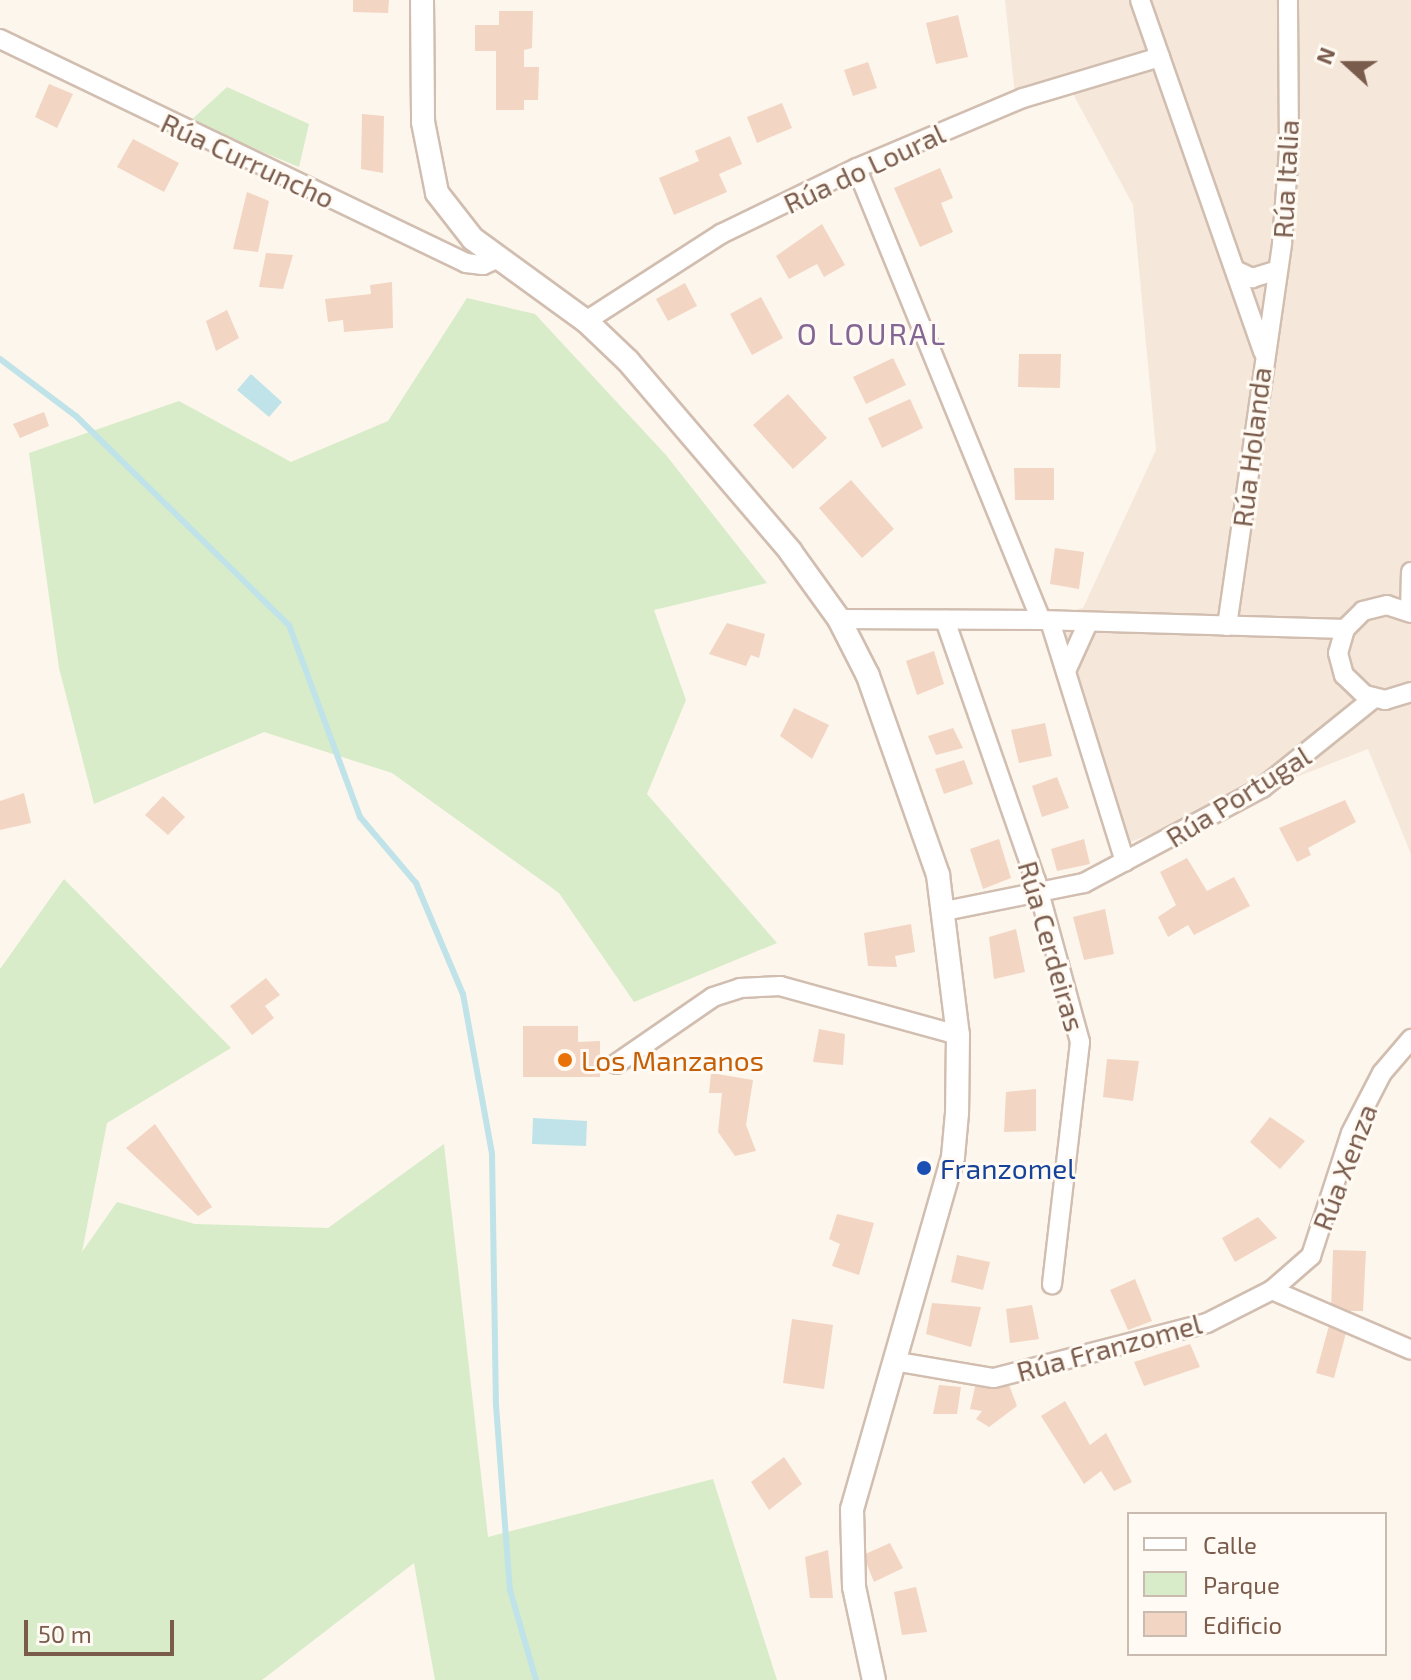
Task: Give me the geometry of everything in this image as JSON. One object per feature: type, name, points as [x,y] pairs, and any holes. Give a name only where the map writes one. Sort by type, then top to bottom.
[{"type":"street","points":[[422,0],[429,167],[452,218],[499,258],[586,321],[770,527],[839,619],[868,676],[918,809],[945,911],[958,1035],[953,1157],[852,1510],[854,1587],[874,1680]]},
{"type":"street","name":"Rúa Holanda","points":[[1140,0],[1265,357],[1227,626]]},
{"type":"street","name":"Rúa Italia","points":[[1265,357],[1278,270],[1289,150],[1288,0]]},
{"type":"street","name":"Rúa Curruncho","points":[[0,39],[466,263],[483,265],[499,258]]},
{"type":"street","name":"Rúa do Loural","points":[[586,321],[721,234],[857,168],[1023,98],[1160,57]]},
{"type":"street","points":[[857,168],[1045,621],[1125,862]]},
{"type":"street","points":[[1237,271],[1252,278],[1278,270]]},
{"type":"street","points":[[1387,605],[1410,574]]},
{"type":"street","points":[[1338,653],[1345,629],[1363,611],[1387,605],[1411,613],[1410,574]]},
{"type":"street","points":[[839,619],[1045,621],[1305,631],[1345,629]]},
{"type":"street","name":"Rúa Cerdeiras","points":[[945,620],[1041,895],[1080,1042],[1052,1284]]},
{"type":"street","points":[[1065,674],[1087,625]]},
{"type":"street","points":[[1305,631],[1338,653],[1350,684],[1342,720]]},
{"type":"street","points":[[1350,684],[1374,698],[1411,692]]},
{"type":"street","name":"Rúa Portugal","points":[[945,911],[1041,895],[1125,862],[1262,788],[1327,740],[1342,720],[1374,698]]},
{"type":"street","points":[[616,1064],[713,997],[740,988],[780,986],[958,1035]]},
{"type":"street","name":"Rúa Xenza","points":[[1272,1290],[1311,1256],[1351,1133],[1382,1073],[1411,1039]]},
{"type":"street","points":[[1272,1290],[1411,1350]]},
{"type":"street","name":"Rúa Franzomel","points":[[893,1361],[994,1378],[1207,1323],[1272,1290]]},
{"type":"shaded area","points":[[1005,0],[1411,0],[1411,854],[1368,749],[1118,847],[1040,617],[1083,608],[1156,450],[1133,205],[1073,94],[1015,95]]},
{"type":"green space","points":[[227,87],[309,124],[299,167],[189,122]]},
{"type":"green space","points":[[467,298],[535,314],[666,455],[767,583],[654,610],[686,700],[647,794],[777,943],[634,1002],[559,893],[392,773],[264,732],[94,804],[59,668],[29,453],[179,401],[291,462],[388,421]]},
{"type":"green space","points":[[64,879],[231,1048],[107,1123],[82,1252],[117,1202],[195,1224],[328,1228],[444,1144],[488,1537],[713,1479],[777,1680],[435,1680],[414,1563],[262,1680],[0,1680],[0,969]]},
{"type":"water","points":[[251,374],[282,402],[269,417],[237,390]]},
{"type":"water","points":[[533,1118],[587,1121],[586,1146],[532,1144]]},
{"type":"building","points":[[353,0],[389,0],[388,13],[353,12]]},
{"type":"building","points":[[499,11],[533,11],[532,48],[524,50],[524,67],[539,67],[538,100],[524,100],[524,110],[496,110],[496,51],[475,51],[475,25],[499,25]]},
{"type":"building","points":[[958,15],[968,57],[936,64],[926,23]]},
{"type":"building","points":[[868,62],[877,88],[853,96],[844,70]]},
{"type":"building","points":[[49,84],[73,94],[57,128],[35,117]]},
{"type":"building","points":[[782,103],[792,128],[757,143],[747,117]]},
{"type":"building","points":[[362,114],[384,116],[383,173],[361,169]]},
{"type":"building","points":[[730,136],[742,164],[719,174],[727,192],[674,215],[659,178],[699,161],[695,151]]},
{"type":"building","points":[[133,139],[179,163],[164,192],[117,167]]},
{"type":"building","points":[[940,168],[953,198],[941,203],[953,232],[920,247],[894,188]]},
{"type":"building","points":[[247,192],[269,201],[258,252],[233,249]]},
{"type":"building","points":[[822,224],[845,265],[824,277],[817,264],[789,279],[776,256]]},
{"type":"building","points":[[266,253],[293,255],[283,289],[259,287]]},
{"type":"building","points":[[392,282],[393,328],[344,332],[343,320],[328,322],[325,299],[371,294],[370,285]]},
{"type":"building","points":[[685,283],[697,306],[668,321],[656,299]]},
{"type":"building","points":[[761,297],[783,338],[752,355],[730,314]]},
{"type":"building","points":[[227,310],[239,338],[216,351],[206,321]]},
{"type":"building","points":[[1019,354],[1061,354],[1060,388],[1018,387]]},
{"type":"building","points":[[893,358],[906,385],[866,404],[853,377]]},
{"type":"building","points":[[788,394],[827,438],[793,469],[753,425]]},
{"type":"building","points":[[910,399],[923,428],[882,448],[868,418]]},
{"type":"building","points":[[44,412],[49,426],[20,438],[13,424]]},
{"type":"building","points":[[1014,468],[1054,468],[1054,500],[1015,500]]},
{"type":"building","points":[[851,480],[894,529],[862,558],[819,508]]},
{"type":"building","points":[[1055,548],[1084,552],[1079,589],[1050,584]]},
{"type":"building","points":[[727,623],[765,634],[759,658],[751,655],[746,666],[709,654]]},
{"type":"building","points":[[934,651],[944,684],[917,695],[906,661]]},
{"type":"building","points":[[794,708],[829,725],[812,759],[780,736]]},
{"type":"building","points":[[1045,723],[1052,756],[1019,763],[1011,730]]},
{"type":"building","points":[[953,728],[963,748],[936,755],[928,736]]},
{"type":"building","points":[[964,760],[973,784],[944,794],[935,769]]},
{"type":"building","points":[[1057,777],[1069,808],[1042,817],[1032,786]]},
{"type":"building","points":[[24,793],[31,823],[0,830],[0,801]]},
{"type":"building","points":[[163,796],[185,817],[168,835],[145,815]]},
{"type":"building","points":[[1345,800],[1356,822],[1308,848],[1311,855],[1297,862],[1279,828]]},
{"type":"building","points":[[999,839],[1011,878],[983,889],[970,849]]},
{"type":"building","points":[[1084,839],[1090,864],[1057,871],[1051,849]]},
{"type":"building","points":[[1187,858],[1207,891],[1234,877],[1250,906],[1194,935],[1188,925],[1168,937],[1158,917],[1176,905],[1160,872]]},
{"type":"building","points":[[1105,909],[1114,954],[1084,960],[1073,917]]},
{"type":"building","points":[[911,924],[915,952],[895,956],[897,967],[868,966],[864,933]]},
{"type":"building","points":[[1016,929],[1025,972],[994,979],[989,937]]},
{"type":"building","points":[[266,978],[280,995],[265,1006],[274,1018],[252,1035],[230,1006]]},
{"type":"building","points":[[523,1026],[578,1026],[578,1042],[600,1041],[600,1077],[523,1077]]},
{"type":"building","points":[[819,1029],[845,1034],[843,1065],[813,1062]]},
{"type":"building","points":[[1107,1059],[1139,1061],[1133,1101],[1103,1097]]},
{"type":"building","points":[[711,1073],[753,1080],[746,1125],[756,1151],[735,1156],[718,1132],[722,1093],[709,1093]]},
{"type":"building","points":[[1036,1089],[1036,1131],[1004,1132],[1006,1092]]},
{"type":"building","points":[[1270,1117],[1305,1141],[1280,1169],[1250,1142]]},
{"type":"building","points":[[155,1124],[212,1207],[198,1216],[126,1148]]},
{"type":"building","points":[[837,1214],[874,1223],[859,1275],[832,1266],[840,1244],[829,1239]]},
{"type":"building","points":[[1258,1217],[1277,1238],[1235,1262],[1222,1238]]},
{"type":"building","points":[[1333,1250],[1366,1251],[1363,1311],[1331,1311]]},
{"type":"building","points":[[957,1255],[990,1262],[983,1290],[951,1282]]},
{"type":"building","points":[[1135,1279],[1152,1321],[1128,1330],[1110,1290]]},
{"type":"building","points":[[932,1303],[981,1307],[971,1347],[926,1334]]},
{"type":"building","points":[[1032,1305],[1039,1339],[1010,1343],[1006,1309]]},
{"type":"building","points":[[792,1319],[833,1325],[824,1389],[783,1383]]},
{"type":"building","points":[[1330,1322],[1347,1329],[1334,1378],[1316,1373]]},
{"type":"building","points":[[1190,1344],[1200,1367],[1144,1386],[1134,1362]]},
{"type":"building","points":[[939,1385],[961,1387],[957,1414],[933,1414]]},
{"type":"building","points":[[1009,1385],[1017,1406],[989,1427],[976,1419],[982,1411],[970,1409],[975,1387]]},
{"type":"building","points":[[1065,1401],[1090,1445],[1106,1433],[1132,1482],[1114,1491],[1101,1471],[1084,1484],[1041,1416]]},
{"type":"building","points":[[784,1457],[802,1484],[769,1510],[751,1482]]},
{"type":"building","points":[[890,1543],[903,1568],[874,1582],[863,1555]]},
{"type":"building","points":[[828,1550],[833,1598],[810,1598],[805,1557]]},
{"type":"building","points":[[916,1587],[927,1632],[902,1635],[894,1592]]},
{"type":"waterway","points":[[0,359],[76,416],[289,625],[360,817],[416,883],[463,994],[492,1153],[496,1405],[510,1590],[536,1680]]},
{"type":"place","name":"Los Manzanos","points":[[565,1060]]},
{"type":"place","name":"Franzomel","points":[[924,1168]]},
{"type":"district","name":"O LOURAL","points":[[872,333]]}]
